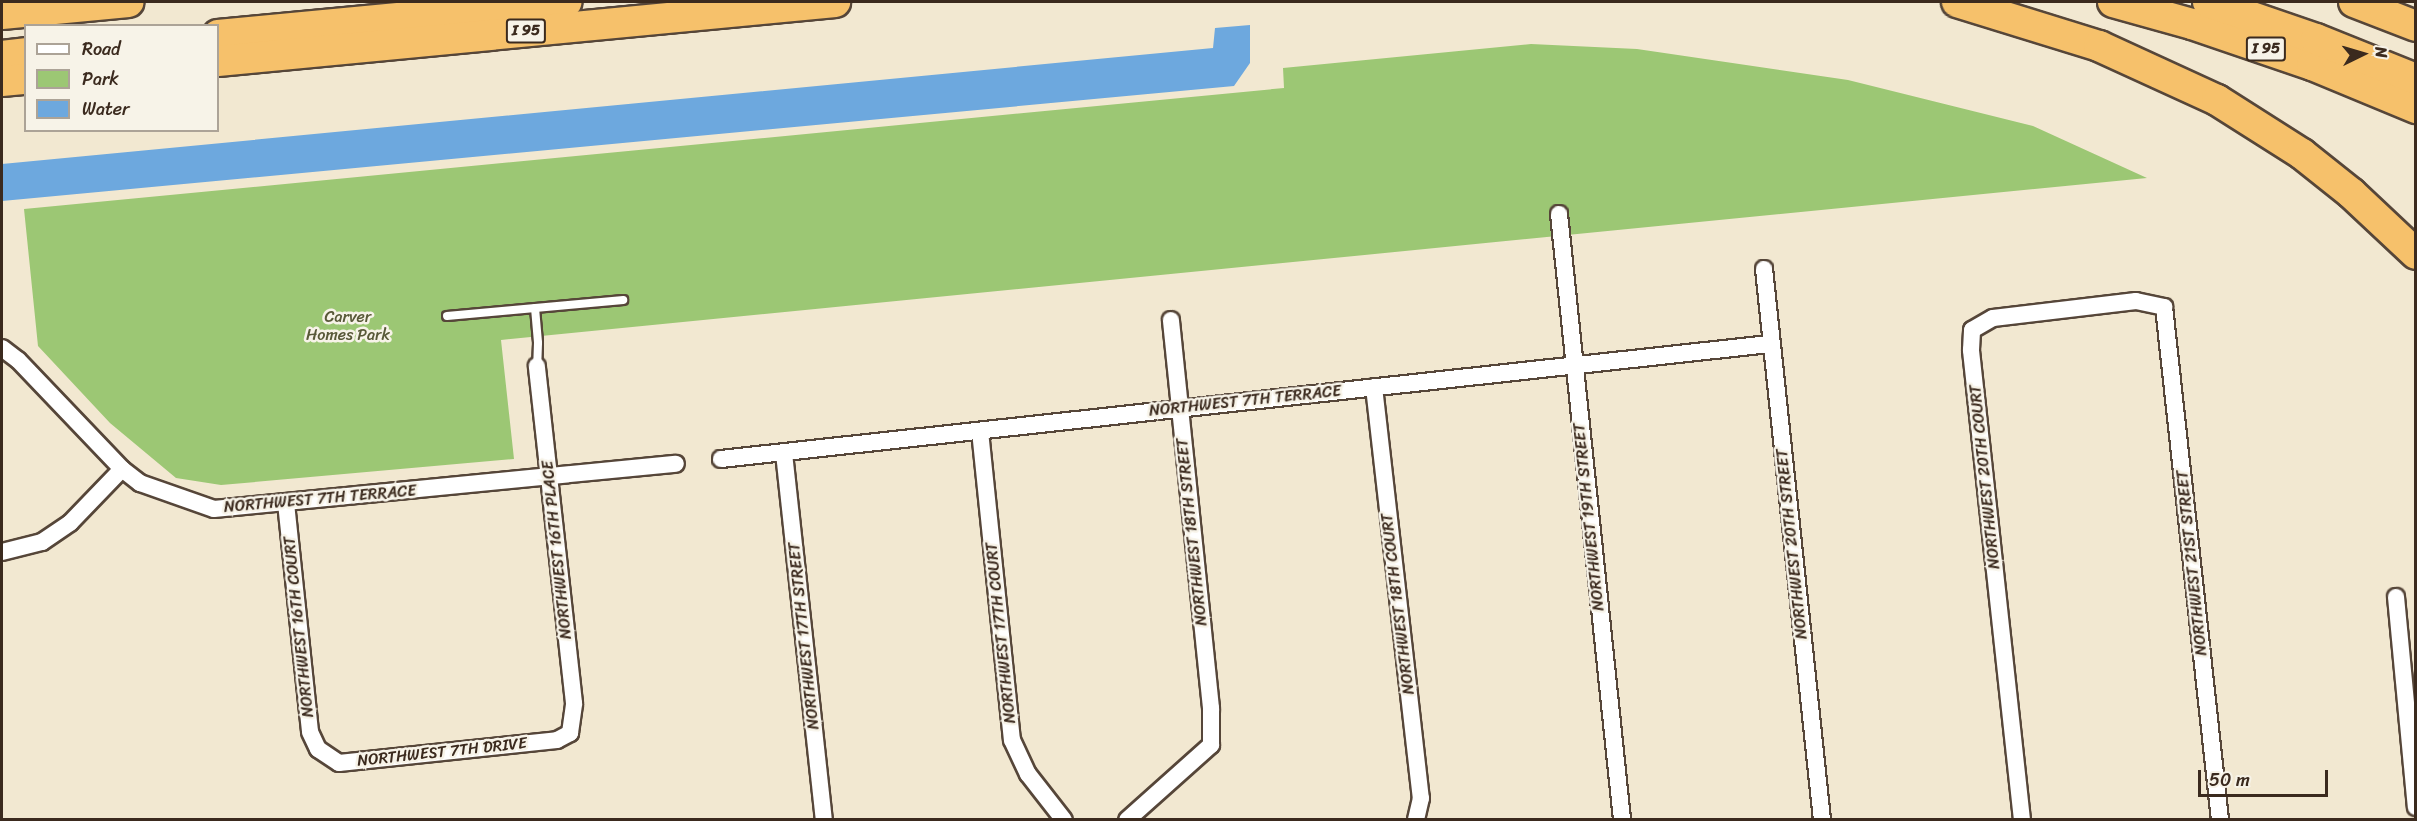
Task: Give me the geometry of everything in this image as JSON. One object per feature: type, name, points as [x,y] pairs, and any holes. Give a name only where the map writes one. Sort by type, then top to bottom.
[{"type":"highway","points":[[2,14],[128,2]]},
{"type":"highway","points":[[219,35],[566,2]]},
{"type":"highway","name":"I 95","points":[[219,61],[835,2]]},
{"type":"highway","points":[[1957,2],[2099,46],[2208,95],[2302,154],[2351,193],[2415,254]]},
{"type":"highway","name":"I 95","points":[[2113,2],[2192,24],[2312,65],[2415,108]]},
{"type":"highway","points":[[2208,2],[2306,35],[2415,79]]},
{"type":"highway","points":[[2354,2],[2415,26]]},
{"type":"highway","points":[[2,56],[24,53]]},
{"type":"highway","points":[[2,81],[24,79]]},
{"type":"street","name":"NORTHWEST 19TH STREET","points":[[1558,214],[1622,819]]},
{"type":"street","name":"NORTHWEST 20TH STREET","points":[[1764,269],[1770,344],[1822,819]]},
{"type":"street","name":"NORTHWEST 20TH COURT","points":[[2022,819],[1972,362],[1972,330],[1993,318],[2004,316],[2136,301],[2164,307]]},
{"type":"street","name":"NORTHWEST 21ST STREET","points":[[2164,307],[2220,819]]},
{"type":"street","name":"NORTHWEST 18TH STREET","points":[[1127,819],[1211,745],[1211,708],[1171,320]]},
{"type":"street","name":"NORTHWEST 7TH TERRACE","points":[[721,459],[1770,344]]},
{"type":"street","name":"NORTHWEST 7TH TERRACE","points":[[2,348],[18,360],[122,469],[150,488],[214,509],[676,464]]},
{"type":"street","name":"NORTHWEST 16TH PLACE","points":[[537,366],[574,703],[570,733]]},
{"type":"street","name":"NORTHWEST 18TH COURT","points":[[1374,387],[1421,798],[1416,819]]},
{"type":"street","name":"NORTHWEST 17TH COURT","points":[[980,431],[1012,740],[1028,774],[1064,819]]},
{"type":"street","name":"NORTHWEST 17TH STREET","points":[[784,453],[824,819]]},
{"type":"street","points":[[2,552],[42,542],[70,523],[122,469]]},
{"type":"street","name":"NORTHWEST 16TH COURT","points":[[286,503],[310,732],[318,749]]},
{"type":"street","points":[[2396,597],[2415,807]]},
{"type":"street","name":"NORTHWEST 7TH DRIVE","points":[[318,749],[339,763],[557,740],[570,733]]},
{"type":"lane","points":[[447,316],[623,300]]},
{"type":"lane","points":[[535,308],[537,366]]},
{"type":"green space","name":"Carver Homes Park","points":[[1531,44],[1637,49],[1848,80],[2033,126],[2147,178],[501,340],[514,459],[221,485],[176,478],[110,423],[38,346],[24,209],[1284,88],[1283,68]]},
{"type":"water","points":[[1250,25],[1250,63],[1234,86],[2,201],[2,164],[1213,48],[1215,28]]}]
